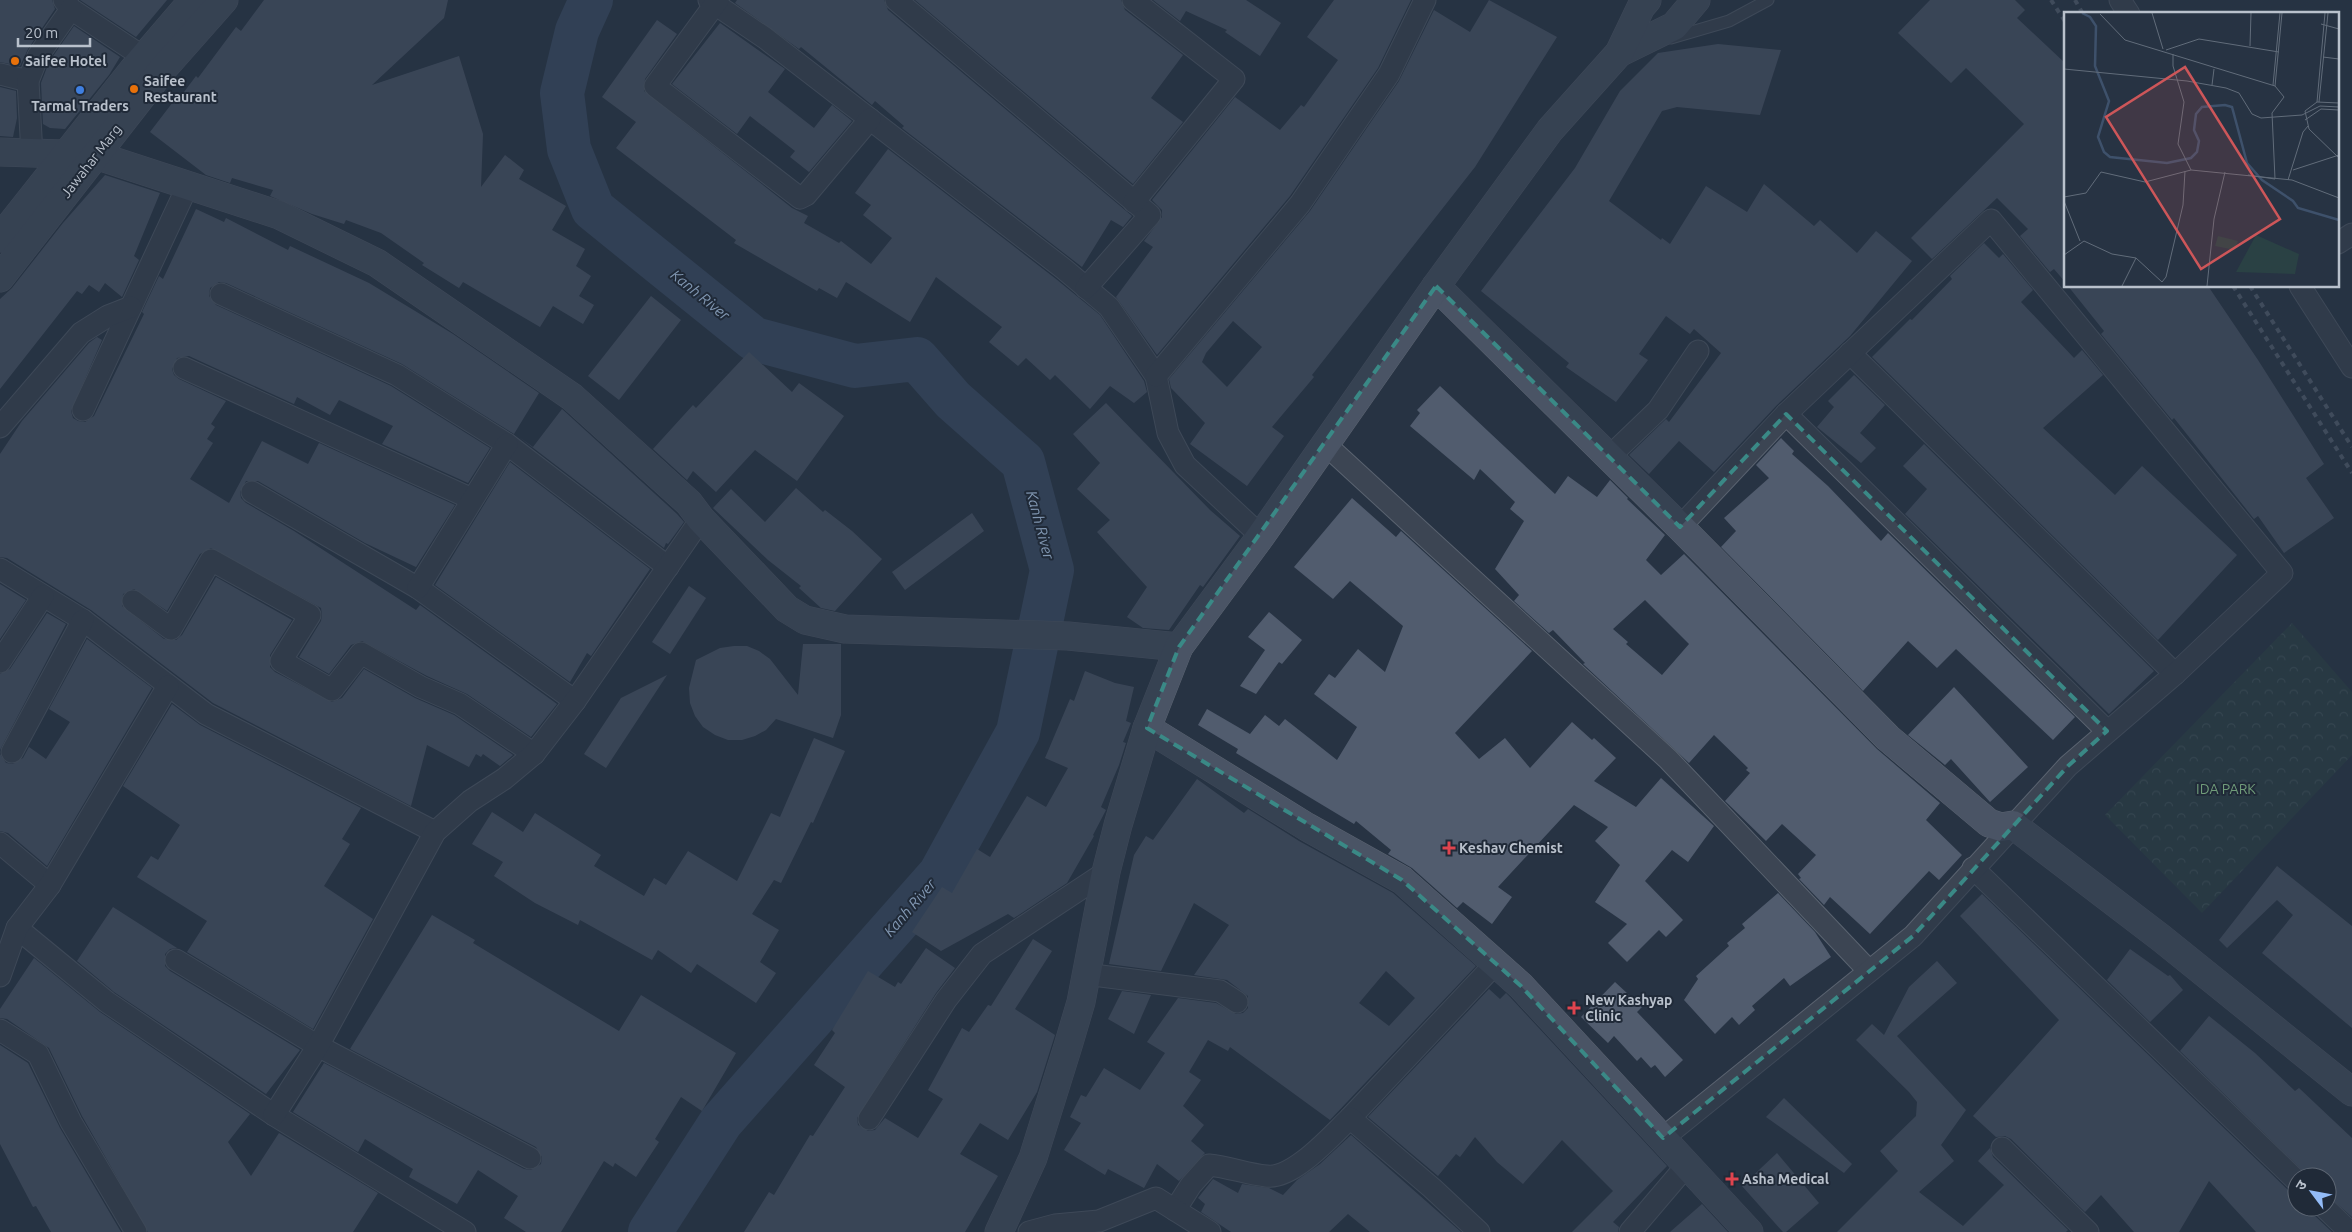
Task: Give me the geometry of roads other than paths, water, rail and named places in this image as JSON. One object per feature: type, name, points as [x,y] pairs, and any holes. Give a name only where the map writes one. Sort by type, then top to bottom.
[{"type":"street","points":[[0,238],[65,155],[153,63],[192,0]]},
{"type":"street","name":"Jawahar Marg","points":[[0,278],[95,155],[153,63],[224,0]]},
{"type":"street","points":[[896,0],[1150,215],[1086,288]]},
{"type":"street","points":[[1133,0],[1234,79],[1134,202]]},
{"type":"street","points":[[1156,376],[1300,204],[1389,74],[1426,0]]},
{"type":"street","points":[[2120,0],[2128,12]]},
{"type":"street","points":[[870,119],[806,195],[800,198],[794,196],[654,86],[714,1],[764,38],[870,119],[1108,307],[1156,376],[1168,433],[1185,465],[1261,536]]},
{"type":"street","points":[[999,1232],[1033,1158],[1068,1046],[1081,1002],[1106,872],[1147,728],[1179,647],[1261,536],[1436,286],[1550,130],[1619,53],[1644,3]]},
{"type":"street","points":[[32,154],[28,81],[38,56],[67,4],[153,63]]},
{"type":"street","points":[[1619,53],[1674,26],[1692,5]]},
{"type":"street","points":[[0,74],[28,81]]},
{"type":"street","points":[[0,152],[95,155],[279,215],[377,263],[572,397],[689,504],[787,609],[805,620],[844,629],[1068,636],[1179,647]]},
{"type":"street","points":[[83,410],[188,185]]},
{"type":"street","points":[[1662,1138],[1913,936],[2068,766],[2174,674],[2282,573],[1990,220],[1786,414],[1680,527]]},
{"type":"street","points":[[2340,242],[2352,234]]},
{"type":"street","points":[[1436,286],[1680,527],[1888,738],[1990,823],[2001,827],[2013,825],[2161,938],[2352,1092]]},
{"type":"street","points":[[2301,288],[2352,367]]},
{"type":"street","points":[[221,294],[397,375],[507,444],[668,567]]},
{"type":"street","points":[[0,428],[81,332],[108,316],[131,307]]},
{"type":"street","points":[[1609,457],[1658,410],[1698,351]]},
{"type":"street","points":[[1850,352],[2174,674]]},
{"type":"street","points":[[184,368],[472,499]]},
{"type":"street","points":[[1786,414],[2107,731]]},
{"type":"street","points":[[418,588],[507,444]]},
{"type":"street","points":[[1325,444],[1668,759],[1869,972]]},
{"type":"street","points":[[252,492],[418,588],[575,701]]},
{"type":"street","points":[[274,1115],[318,1046],[435,832],[470,801],[504,779],[534,754],[575,701],[701,519]]},
{"type":"street","points":[[133,601],[171,628],[211,560],[310,615],[281,662],[332,690],[362,653],[421,687],[460,704],[534,754]]},
{"type":"street","points":[[0,569],[83,620],[206,714],[435,832]]},
{"type":"street","points":[[0,662],[43,596]]},
{"type":"street","points":[[12,752],[83,620]]},
{"type":"street","points":[[0,976],[18,928],[50,884],[168,686]]},
{"type":"street","points":[[1147,728],[1307,827],[1402,880],[1521,986],[1749,1232]]},
{"type":"street","points":[[0,844],[50,884]]},
{"type":"street","points":[[1973,868],[2287,1172]]},
{"type":"street","points":[[869,1119],[946,1000],[982,954],[1106,872]]},
{"type":"street","points":[[18,928],[107,1002],[274,1115],[465,1232]]},
{"type":"street","points":[[176,960],[318,1046],[530,1158]]},
{"type":"street","points":[[1174,1210],[1191,1185],[1209,1166],[1228,1166],[1268,1177],[1295,1168],[1350,1118],[1496,963]]},
{"type":"street","points":[[1085,974],[1220,991],[1238,1002]]},
{"type":"street","points":[[0,1030],[38,1054],[71,1122],[136,1232]]},
{"type":"street","points":[[1350,1118],[1432,1188],[1479,1232]]},
{"type":"street","points":[[2002,1148],[2088,1232]]},
{"type":"street","points":[[1630,1232],[1687,1166]]},
{"type":"street","points":[[1029,1232],[1054,1224],[1099,1221],[1156,1198],[1210,1232]]},
{"type":"street","points":[[2334,1217],[2350,1232]]},
{"type":"lane","points":[[1619,53],[1729,21],[1768,0]]},
{"type":"waterway","name":"Kanh River","points":[[591,0],[577,31],[562,93],[569,149],[593,209],[754,339],[855,366],[917,359],[953,400],[1023,462],[1052,570],[1018,732],[940,874],[721,1122],[650,1232]]},
{"type":"railway","points":[[2051,0],[2064,20]]},
{"type":"railway","points":[[2075,0],[2082,12]]},
{"type":"railway","points":[[2234,288],[2352,473]]},
{"type":"railway","points":[[2251,288],[2352,447]]},
{"type":"place","name":"Saifee Hotel","points":[[15,61]]},
{"type":"place","name":"Saifee Restaurant","points":[[134,89]]},
{"type":"place","name":"Tarmal Traders","points":[[80,90]]},
{"type":"place","name":"Keshav Chemist","points":[[1449,848]]},
{"type":"place","name":"New Kashyap Clinic","points":[[1574,1008]]},
{"type":"place","name":"Asha Medical","points":[[1732,1179]]},
{"type":"park label","name":"IDA PARK","points":[[2226,789]]}]
